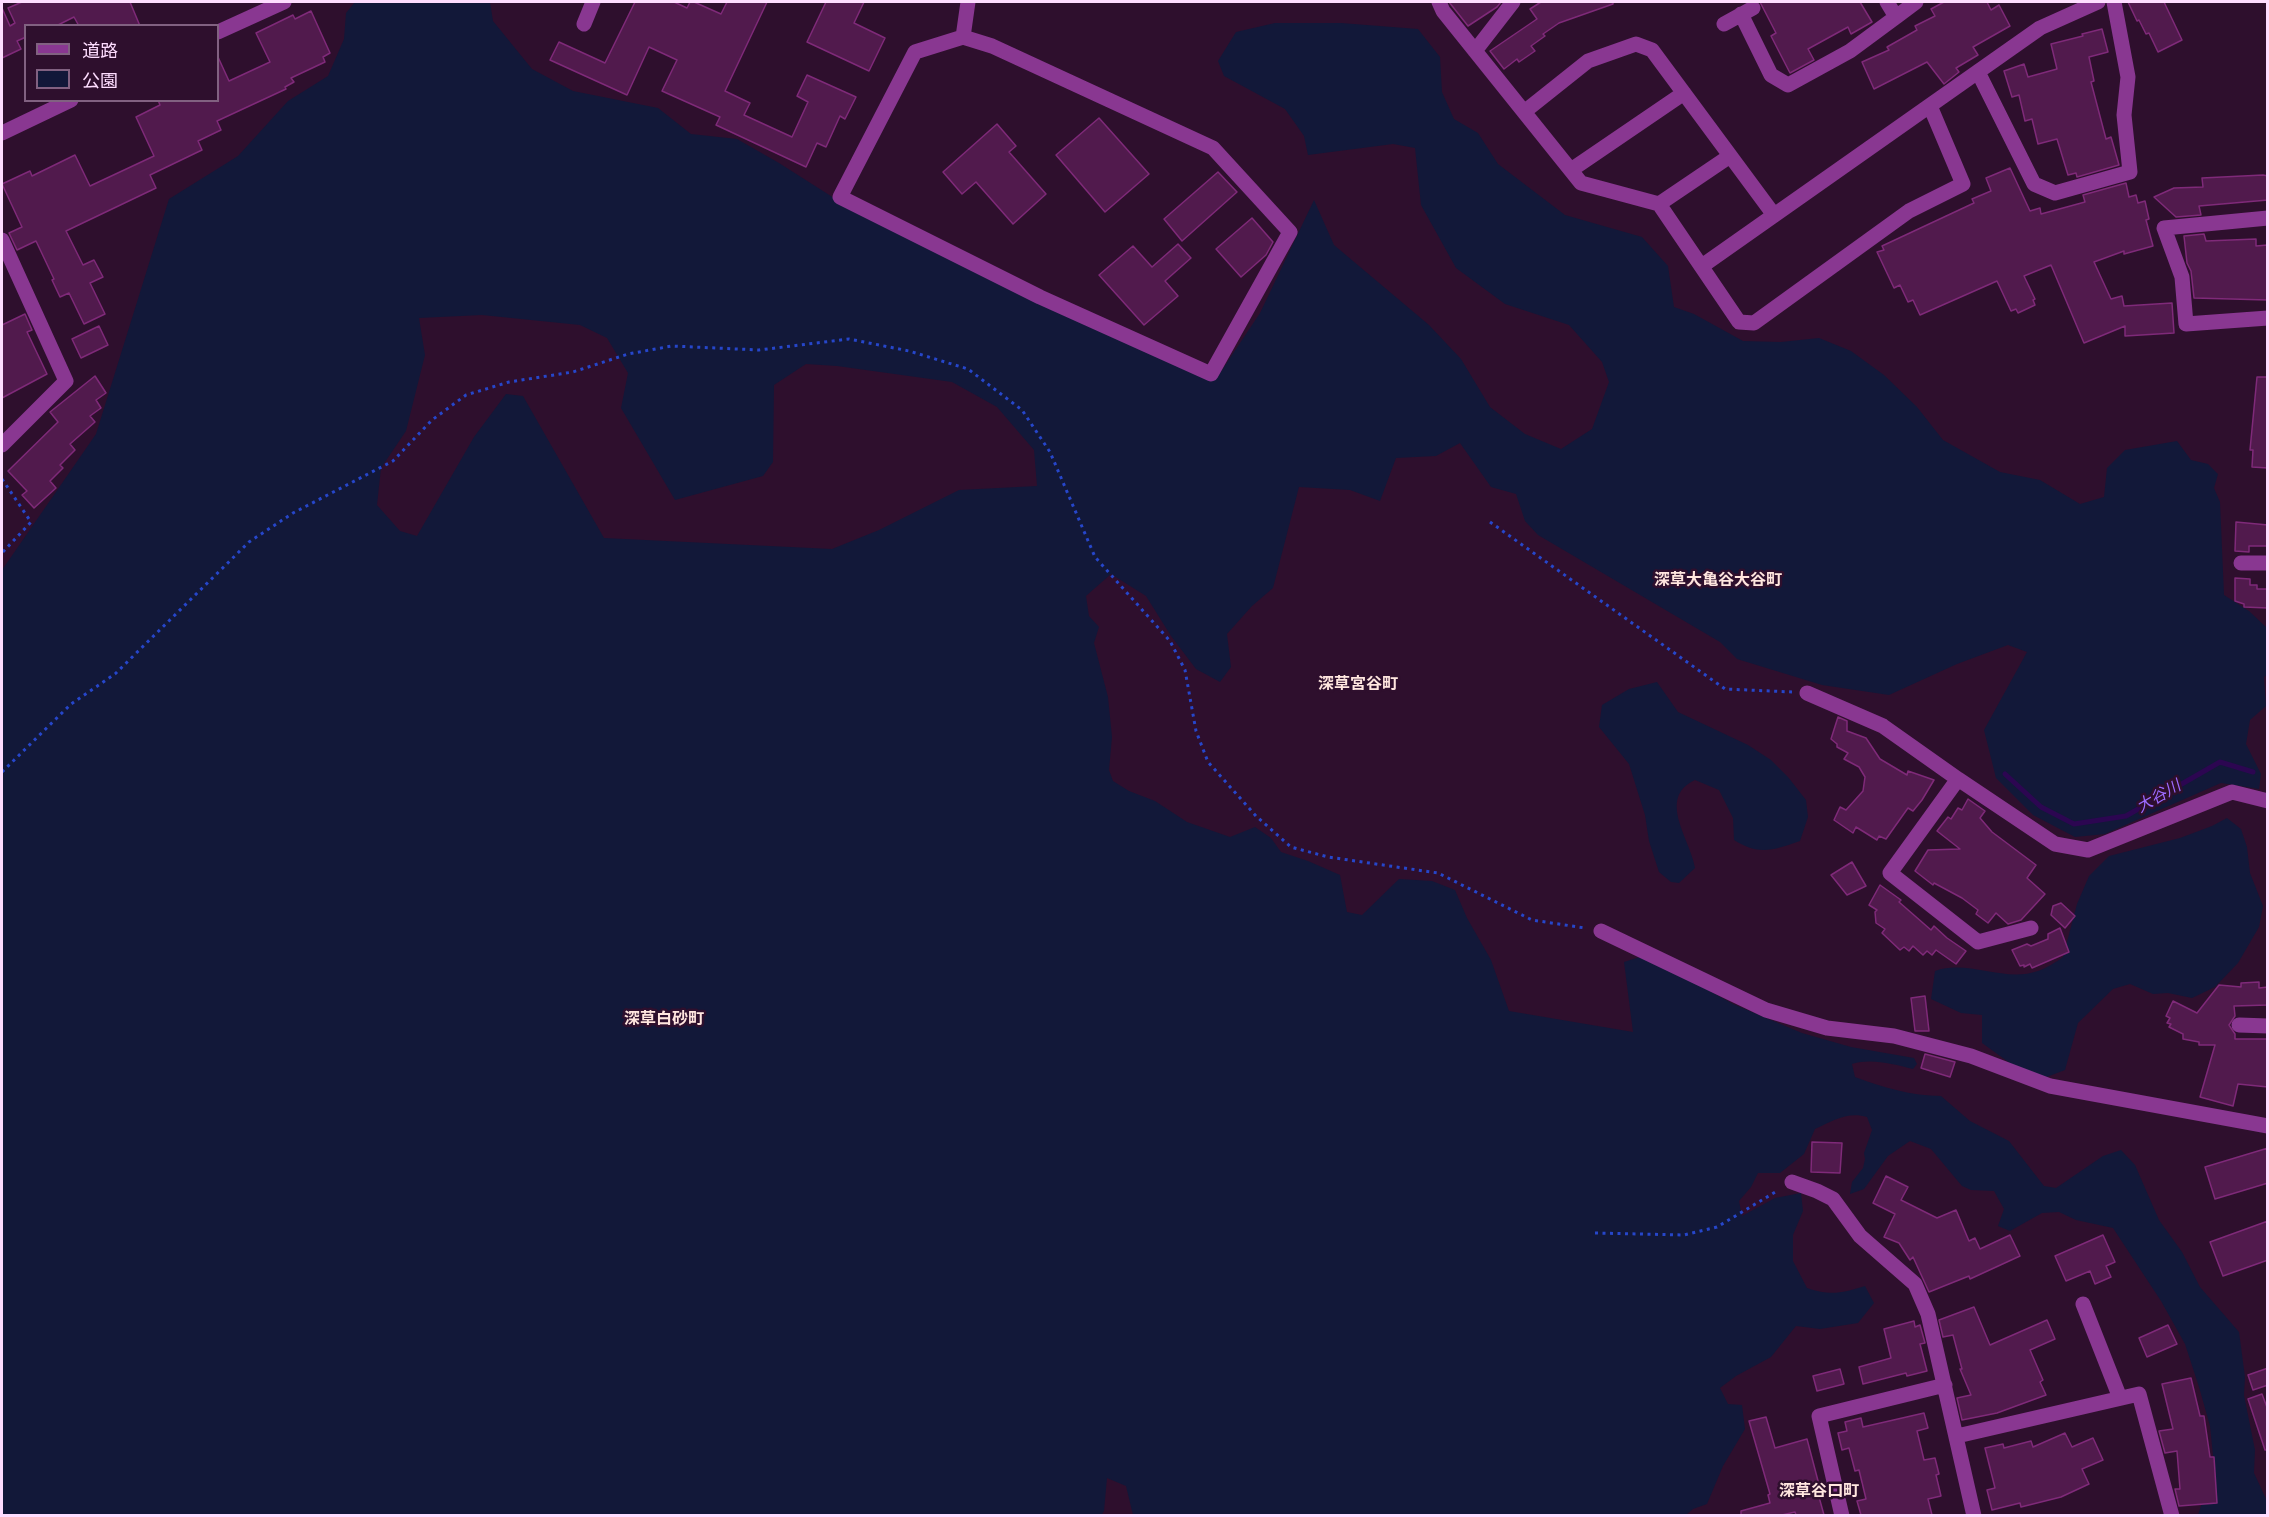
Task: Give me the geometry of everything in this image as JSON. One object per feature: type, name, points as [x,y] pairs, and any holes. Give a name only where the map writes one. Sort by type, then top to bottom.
[{"type":"street","points":[[219,32],[284,2]]},
{"type":"street","points":[[584,24],[593,2]]},
{"type":"street","points":[[963,37],[968,2]]},
{"type":"street","points":[[1438,2],[1581,183],[1659,204],[1739,322],[1754,323],[1910,211],[1963,184],[1930,106]]},
{"type":"street","points":[[1475,51],[1513,2]]},
{"type":"street","points":[[1887,2],[1896,17]]},
{"type":"street","points":[[1724,24],[1747,11],[1771,75],[1788,85],[1850,51],[1916,2]]},
{"type":"street","points":[[1702,266],[2040,28],[2098,2]]},
{"type":"street","points":[[1978,72],[2034,184],[2055,193],[2130,172],[2124,115],[2128,77],[2114,2]]},
{"type":"street","points":[[963,37],[992,46],[1213,148],[1290,232],[1211,374],[1040,297],[840,197],[915,52],[963,37]]},
{"type":"street","points":[[1524,112],[1588,61],[1636,44],[1653,50],[1774,215]]},
{"type":"street","points":[[1571,170],[1684,93]]},
{"type":"street","points":[[2,132],[67,102]]},
{"type":"street","points":[[1659,204],[1730,156]]},
{"type":"street","points":[[2268,218],[2164,228],[2182,277],[2186,324],[2268,318]]},
{"type":"street","points":[[2,240],[66,381],[2,445]]},
{"type":"street","points":[[2241,563],[2268,563]]},
{"type":"street","points":[[1807,693],[1882,726],[2055,844],[2088,850],[2232,792],[2268,801]]},
{"type":"street","points":[[1958,779],[1890,873],[1978,942],[2031,928]]},
{"type":"street","points":[[1601,931],[1766,1010],[1827,1028],[1894,1036],[1971,1056],[2050,1086],[2268,1126]]},
{"type":"street","points":[[2239,1025],[2268,1026]]},
{"type":"street","points":[[1792,1182],[1833,1199],[1860,1236],[1916,1284],[1928,1314],[1974,1515]]},
{"type":"street","points":[[2084,1304],[2120,1398]]},
{"type":"street","points":[[1842,1515],[1819,1416],[1945,1385]]},
{"type":"street","points":[[1957,1436],[2139,1394],[2172,1515]]},
{"type":"path","points":[[2,772],[71,704],[115,674],[249,542],[293,513],[393,460],[432,420],[466,395],[509,382],[573,372],[628,354],[672,346],[759,350],[849,339],[909,351],[968,369],[1022,410],[1050,452],[1095,557],[1170,641],[1185,670],[1196,731],[1208,762],[1256,816],[1292,847],[1328,857],[1438,873],[1532,920],[1601,931]]},
{"type":"path","points":[[2,479],[31,522],[2,553]]},
{"type":"path","points":[[1490,522],[1725,689],[1807,693]]},
{"type":"path","points":[[1595,1233],[1684,1235],[1717,1227],[1792,1182]]},
{"type":"green space","points":[[355,2],[490,2],[493,21],[532,69],[573,91],[658,108],[691,134],[737,139],[834,198],[1216,379],[1260,313],[1314,200],[1334,245],[1429,325],[1461,359],[1490,407],[1525,434],[1561,449],[1592,429],[1609,382],[1602,362],[1569,325],[1505,304],[1456,268],[1421,205],[1415,148],[1393,144],[1308,155],[1304,136],[1285,109],[1224,76],[1218,61],[1236,32],[1275,23],[1341,23],[1418,29],[1440,57],[1442,92],[1454,119],[1478,133],[1498,164],[1565,215],[1642,237],[1668,266],[1674,307],[1694,314],[1743,341],[1781,342],[1819,338],[1851,351],[1884,375],[1917,407],[1943,440],[2000,472],[2040,480],[2080,504],[2104,497],[2107,468],[2125,450],[2177,441],[2191,460],[2208,464],[2218,474],[2214,488],[2220,502],[2224,595],[2249,611],[2267,628],[2267,675],[2264,677],[2266,706],[2250,720],[2246,744],[2261,774],[2259,789],[2221,783],[2105,834],[2075,837],[2033,815],[1996,778],[1984,730],[2027,652],[2008,645],[1957,664],[1889,695],[1822,685],[1737,659],[1720,642],[1538,535],[1525,521],[1516,494],[1491,487],[1460,443],[1436,456],[1396,458],[1380,501],[1350,490],[1299,487],[1273,588],[1252,606],[1227,634],[1231,667],[1220,682],[1196,669],[1171,636],[1146,596],[1111,574],[1086,596],[1089,616],[1099,627],[1094,643],[1108,697],[1112,737],[1109,770],[1113,781],[1129,791],[1155,801],[1187,822],[1230,837],[1255,827],[1271,838],[1281,852],[1340,875],[1347,912],[1362,915],[1399,879],[1432,881],[1455,890],[1467,918],[1491,960],[1509,1011],[1633,1032],[1624,962],[1646,955],[1733,1004],[1802,1033],[1851,1047],[1914,1058],[1917,1064],[1913,1069],[1874,1062],[1852,1064],[1855,1077],[1897,1090],[1941,1096],[1970,1121],[2009,1141],[2044,1186],[2056,1188],[2103,1156],[2121,1150],[2135,1165],[2159,1220],[2182,1252],[2200,1287],[2239,1332],[2245,1377],[2244,1395],[2255,1450],[2254,1473],[2267,1501],[2267,1515],[2198,1515],[2214,1465],[2210,1426],[2199,1387],[2185,1344],[2161,1301],[2113,1228],[2076,1220],[2059,1212],[2042,1213],[2010,1231],[1998,1226],[2004,1209],[1994,1191],[1971,1190],[1962,1186],[1931,1149],[1910,1141],[1888,1156],[1864,1189],[1850,1194],[1852,1182],[1863,1168],[1864,1153],[1872,1130],[1867,1117],[1853,1115],[1815,1129],[1804,1154],[1780,1173],[1758,1173],[1751,1187],[1739,1201],[1742,1216],[1775,1198],[1801,1193],[1803,1211],[1793,1235],[1793,1261],[1807,1288],[1836,1293],[1865,1286],[1874,1303],[1858,1323],[1820,1329],[1796,1326],[1771,1357],[1736,1376],[1720,1388],[1728,1404],[1742,1405],[1745,1429],[1723,1466],[1707,1504],[1693,1509],[1686,1515],[1133,1515],[1126,1486],[1107,1478],[1104,1511],[1101,1516],[2,1516],[2,570],[96,434],[169,199],[238,156],[288,101],[328,76],[344,39],[346,13]],"holes":[[[482,315],[580,325],[607,338],[628,373],[621,408],[675,500],[763,476],[773,462],[774,385],[806,364],[837,366],[952,382],[997,407],[1034,450],[1037,486],[959,490],[879,530],[832,549],[604,538],[523,396],[506,394],[474,437],[417,536],[400,531],[377,505],[381,468],[406,431],[425,355],[419,318]]]},
{"type":"green space","points":[[1657,682],[1678,712],[1748,745],[1771,760],[1788,777],[1806,800],[1808,817],[1800,841],[1782,847],[1759,850],[1734,840],[1733,818],[1719,790],[1695,780],[1684,788],[1678,797],[1677,808],[1695,868],[1679,883],[1671,882],[1659,872],[1629,764],[1599,727],[1602,705],[1629,689]]},
{"type":"green space","points":[[2227,818],[2241,829],[2247,847],[2250,873],[2263,906],[2259,927],[2238,963],[2215,987],[2192,998],[2168,993],[2153,994],[2130,984],[2113,989],[2078,1023],[2065,1070],[2044,1078],[2014,1066],[1982,1043],[1982,1015],[1961,1013],[1931,999],[1935,971],[1960,968],[2025,974],[2041,970],[2054,963],[2063,957],[2077,904],[2089,876],[2109,856],[2180,838]]},
{"type":"building","points":[[22,2],[130,2],[139,24],[78,24],[74,17],[60,24],[24,24],[24,38],[17,41],[21,49],[2,58],[2,8],[10,26],[15,23],[8,8]]},
{"type":"building","points":[[635,2],[674,2],[687,8],[690,2],[694,2],[721,14],[727,2],[767,2],[725,91],[750,103],[744,115],[792,137],[808,102],[797,96],[807,75],[856,97],[845,119],[840,116],[826,147],[817,143],[806,167],[716,125],[720,117],[662,91],[677,60],[649,47],[627,95],[550,60],[559,42],[605,63]]},
{"type":"building","points":[[826,2],[864,2],[854,23],[885,38],[869,71],[807,42]]},
{"type":"building","points":[[1449,2],[1501,2],[1468,26]]},
{"type":"building","points":[[1541,2],[1613,2],[1613,4],[1559,23],[1531,46],[1535,51],[1519,62],[1517,59],[1504,69],[1490,51],[1537,19],[1530,9]]},
{"type":"building","points":[[1760,2],[1860,2],[1872,22],[1851,34],[1848,27],[1808,49],[1814,60],[1790,73],[1771,36],[1776,33]]},
{"type":"building","points":[[1944,2],[1987,2],[1991,10],[1999,5],[2010,26],[1973,47],[1978,55],[1956,68],[1959,72],[1944,84],[1927,62],[1874,89],[1862,62],[1889,50],[1887,47],[1917,30],[1915,26],[1935,16],[1931,9]]},
{"type":"building","points":[[2128,2],[2164,2],[2182,40],[2158,52],[2149,33],[2146,34],[2139,20],[2137,21]]},
{"type":"building","points":[[311,11],[330,53],[323,57],[325,62],[291,78],[294,82],[285,87],[286,89],[217,121],[221,130],[198,141],[202,150],[150,175],[156,188],[66,231],[83,265],[94,260],[103,277],[90,283],[105,314],[84,324],[69,293],[60,297],[36,241],[17,250],[9,233],[22,227],[2,184],[30,171],[32,176],[75,155],[90,186],[154,156],[136,117],[160,105],[159,102],[219,102],[219,59],[229,81],[270,62],[256,33],[293,15],[295,19]]},
{"type":"building","points":[[2102,29],[2108,52],[2089,57],[2094,81],[2091,82],[2106,139],[2111,137],[2119,165],[2077,177],[2076,173],[2068,175],[2057,139],[2038,144],[2032,119],[2025,121],[2019,95],[2012,97],[2004,71],[2024,64],[2028,77],[2057,69],[2051,44]]},
{"type":"building","points":[[1099,118],[1149,174],[1105,212],[1056,155]]},
{"type":"building","points":[[997,124],[1016,146],[1009,152],[1046,194],[1013,224],[976,182],[962,194],[943,172]]},
{"type":"building","points":[[2010,168],[2030,211],[2040,208],[2041,214],[2085,202],[2083,195],[2126,183],[2129,197],[2136,195],[2138,203],[2145,201],[2149,219],[2146,220],[2153,246],[2124,254],[2124,251],[2094,262],[2111,299],[2122,296],[2124,306],[2172,303],[2174,333],[2125,336],[2125,326],[2084,343],[2051,265],[2024,276],[2035,299],[2033,300],[2035,305],[2018,313],[2016,309],[2011,311],[1997,281],[1920,315],[1913,300],[1908,302],[1900,285],[1894,288],[1877,252],[1884,250],[1882,246],[1974,203],[1972,199],[1991,191],[1986,178]]},
{"type":"building","points":[[1218,172],[1237,192],[1182,241],[1164,219]]},
{"type":"building","points":[[2268,176],[2268,200],[2199,206],[2201,215],[2176,217],[2154,197],[2174,188],[2203,187],[2202,178]]},
{"type":"building","points":[[1252,218],[1273,242],[1266,255],[1241,277],[1216,249]]},
{"type":"building","points":[[2204,234],[2206,241],[2256,239],[2256,246],[2268,245],[2268,300],[2194,298],[2184,236]]},
{"type":"building","points":[[1178,244],[1191,258],[1165,281],[1178,296],[1144,325],[1099,275],[1133,246],[1152,267]]},
{"type":"building","points":[[25,314],[32,330],[27,332],[47,374],[2,398],[2,325]]},
{"type":"building","points":[[99,326],[108,345],[81,358],[72,339]]},
{"type":"building","points":[[95,376],[106,393],[96,400],[101,408],[90,416],[95,422],[70,444],[75,450],[60,465],[63,468],[50,481],[56,488],[34,508],[22,495],[27,491],[8,471],[58,422],[50,412]]},
{"type":"building","points":[[2257,377],[2268,377],[2268,468],[2252,467],[2253,450],[2250,450]]},
{"type":"building","points":[[2236,522],[2268,525],[2268,546],[2249,546],[2249,552],[2235,551]]},
{"type":"building","points":[[2235,578],[2250,579],[2250,585],[2257,585],[2257,589],[2268,589],[2268,608],[2244,607],[2244,604],[2235,601]]},
{"type":"building","points":[[1838,717],[1847,721],[1847,731],[1866,738],[1880,759],[1907,775],[1908,771],[1934,780],[1922,800],[1913,811],[1908,808],[1886,839],[1879,836],[1877,840],[1856,827],[1853,833],[1834,820],[1840,807],[1846,810],[1863,791],[1865,777],[1859,767],[1844,759],[1848,753],[1837,747],[1831,739]]},
{"type":"building","points":[[1968,799],[1985,811],[1980,818],[1992,832],[2036,865],[2027,878],[2045,894],[2021,920],[2008,924],[1996,913],[1988,923],[1976,914],[1978,910],[1962,898],[1934,883],[1933,885],[1915,871],[1928,850],[1960,849],[1937,831],[1948,817],[1951,819],[1958,808],[1962,810]]},
{"type":"building","points":[[1852,862],[1866,886],[1847,895],[1831,875]]},
{"type":"building","points":[[1880,885],[1901,900],[1899,902],[1931,930],[1934,926],[1966,951],[1956,964],[1936,950],[1932,955],[1927,951],[1923,955],[1913,946],[1909,951],[1904,947],[1900,950],[1882,933],[1885,929],[1876,923],[1875,912],[1877,910],[1869,905]]},
{"type":"building","points":[[2061,903],[2075,916],[2065,928],[2051,915],[2053,906]]},
{"type":"building","points":[[2060,928],[2069,952],[2032,968],[2030,964],[2020,966],[2012,950],[2048,939],[2048,934]]},
{"type":"building","points":[[2259,982],[2259,988],[2268,987],[2268,1005],[2234,1006],[2235,1016],[2229,1025],[2235,1034],[2235,1039],[2268,1039],[2268,1087],[2238,1084],[2233,1106],[2200,1097],[2215,1045],[2199,1045],[2199,1042],[2183,1039],[2183,1034],[2169,1027],[2171,1024],[2167,1023],[2170,1018],[2166,1016],[2173,1001],[2197,1013],[2219,985],[2241,987],[2241,983]]},
{"type":"building","points":[[1925,996],[1929,1031],[1915,1031],[1911,998]]},
{"type":"building","points":[[1925,1054],[1955,1062],[1950,1077],[1921,1068]]},
{"type":"building","points":[[1812,1142],[1842,1143],[1840,1173],[1811,1172]]},
{"type":"building","points":[[2268,1148],[2268,1183],[2215,1199],[2205,1167]]},
{"type":"building","points":[[1886,1176],[1908,1187],[1901,1200],[1937,1218],[1956,1210],[1969,1241],[1975,1238],[1980,1249],[2010,1235],[2020,1256],[1970,1279],[1969,1276],[1929,1292],[1913,1257],[1910,1260],[1899,1243],[1884,1237],[1895,1214],[1873,1203]]},
{"type":"building","points":[[2268,1221],[2268,1260],[2223,1276],[2210,1242]]},
{"type":"building","points":[[2103,1235],[2115,1262],[2106,1266],[2111,1277],[2095,1284],[2090,1271],[2066,1281],[2055,1256]]},
{"type":"building","points":[[1974,1307],[1990,1345],[2047,1320],[2055,1339],[2030,1350],[2043,1380],[2040,1382],[2046,1395],[1997,1413],[1962,1420],[1957,1398],[1971,1395],[1960,1369],[1962,1369],[1953,1335],[1943,1337],[1939,1320]]},
{"type":"building","points":[[1914,1321],[1915,1327],[1920,1325],[1925,1343],[1920,1344],[1927,1371],[1907,1376],[1906,1373],[1863,1384],[1859,1367],[1891,1358],[1884,1329]]},
{"type":"building","points":[[2168,1325],[2177,1344],[2147,1357],[2139,1338]]},
{"type":"building","points":[[2268,1368],[2268,1385],[2253,1390],[2248,1375]]},
{"type":"building","points":[[1840,1369],[1844,1384],[1817,1391],[1813,1376]]},
{"type":"building","points":[[2191,1378],[2200,1416],[2204,1416],[2210,1457],[2214,1457],[2217,1503],[2179,1506],[2175,1489],[2180,1489],[2177,1451],[2165,1453],[2159,1431],[2173,1429],[2162,1384]]},
{"type":"building","points":[[2262,1394],[2268,1410],[2268,1450],[2265,1450],[2248,1399]]},
{"type":"building","points":[[1924,1413],[1928,1428],[1917,1431],[1924,1460],[1935,1458],[1941,1496],[1928,1499],[1932,1515],[1861,1515],[1857,1501],[1866,1499],[1859,1470],[1855,1471],[1849,1448],[1842,1450],[1838,1433],[1847,1431],[1845,1422],[1861,1418],[1863,1427]]},
{"type":"building","points":[[1766,1417],[1775,1448],[1807,1439],[1822,1496],[1819,1497],[1824,1515],[1796,1515],[1795,1512],[1782,1515],[1741,1515],[1741,1511],[1770,1503],[1768,1495],[1770,1494],[1749,1421]]},
{"type":"building","points":[[2065,1433],[2072,1447],[2093,1438],[2103,1460],[2082,1469],[2089,1484],[2061,1497],[2021,1507],[2020,1503],[1992,1510],[1987,1490],[1995,1488],[1985,1448],[2003,1444],[2004,1448],[2031,1441],[2033,1447]]},
{"type":"waterway","name":"大谷川","points":[[2005,774],[2041,807],[2074,824],[2126,816],[2220,762],[2253,772]]},
{"type":"district","name":"深草大亀谷大谷町","points":[[1718,581]]},
{"type":"district","name":"深草宮谷町","points":[[1358,685]]},
{"type":"district","name":"深草白砂町","points":[[664,1020]]},
{"type":"district","name":"深草谷口町","points":[[1819,1492]]}]
